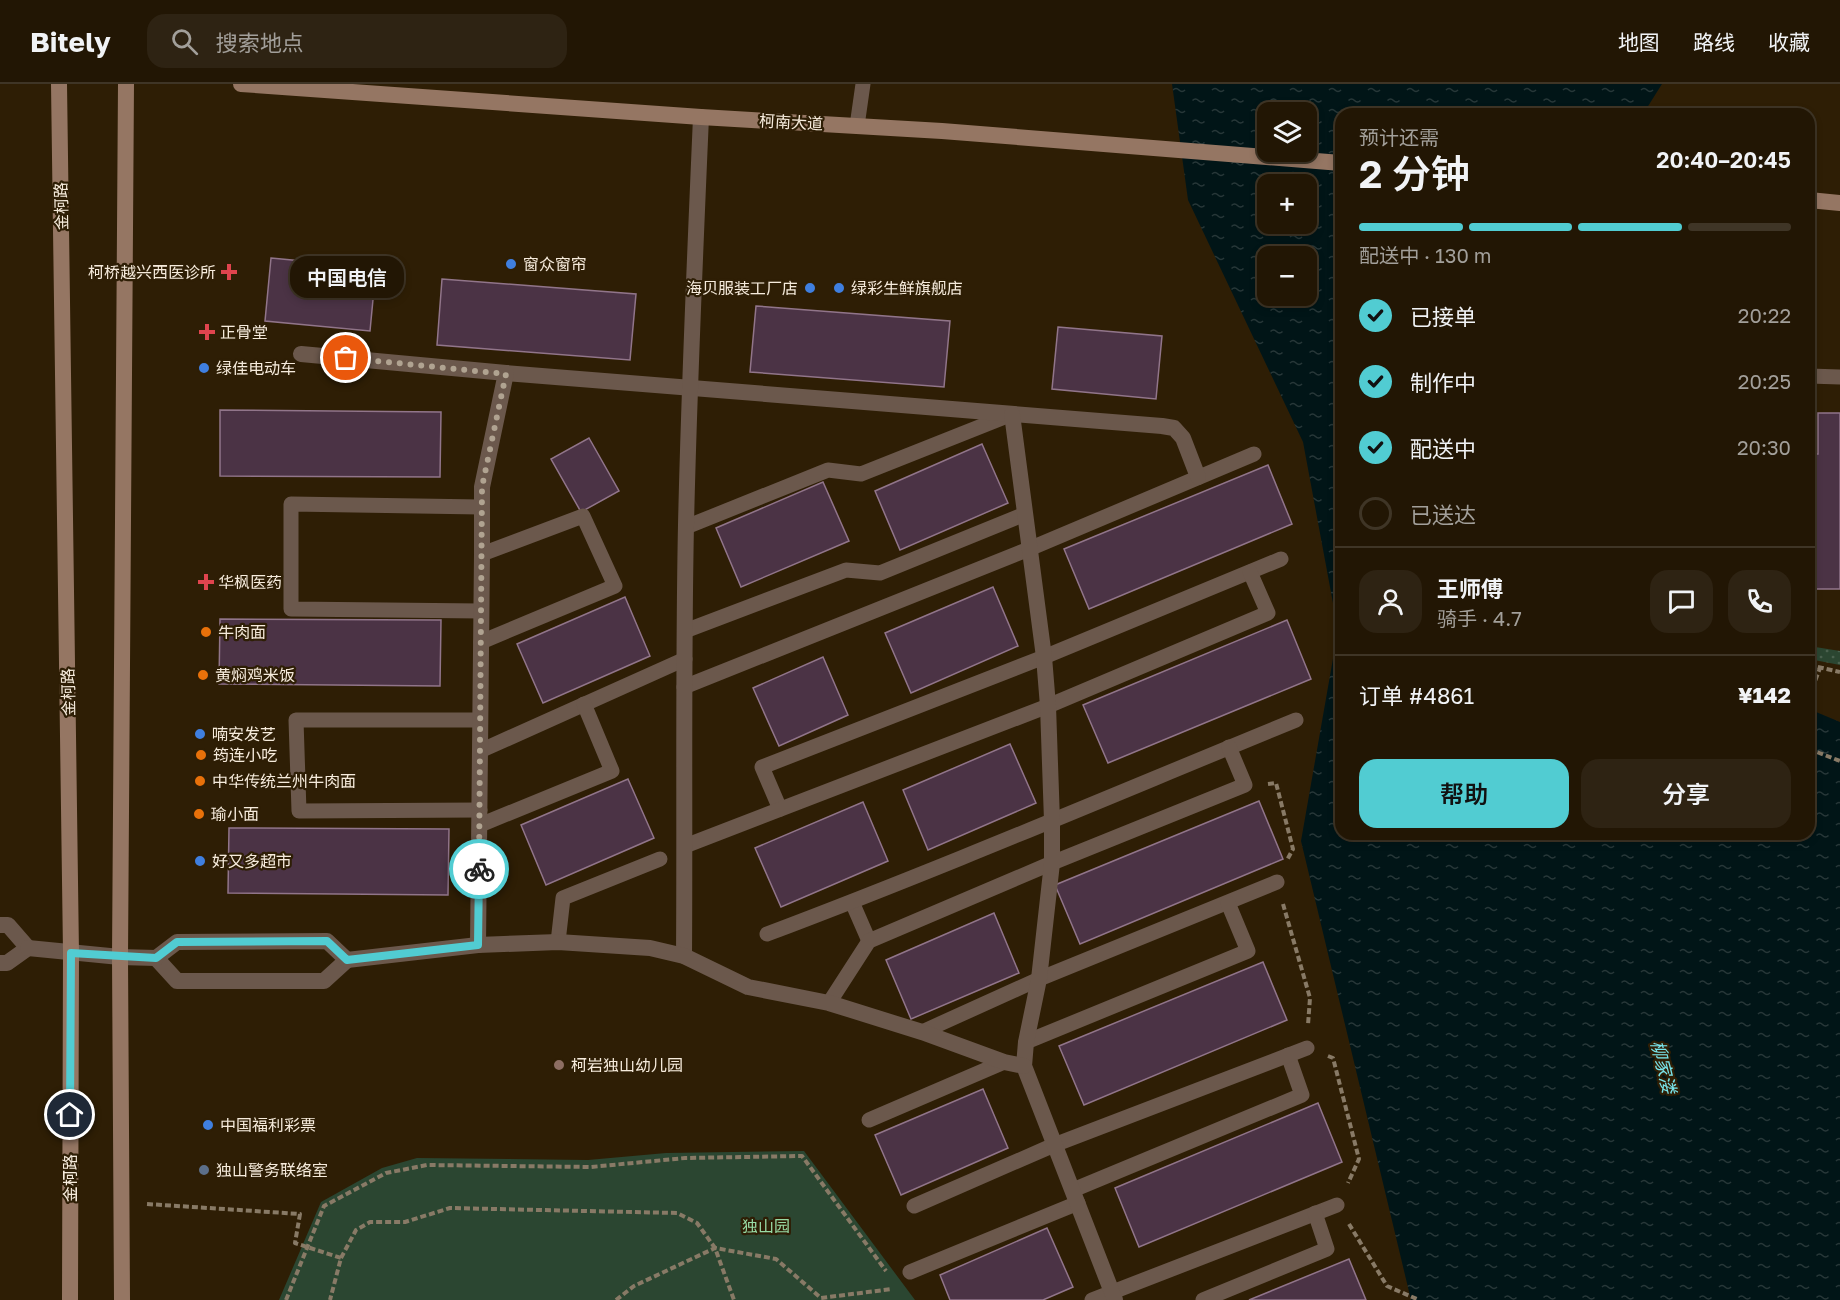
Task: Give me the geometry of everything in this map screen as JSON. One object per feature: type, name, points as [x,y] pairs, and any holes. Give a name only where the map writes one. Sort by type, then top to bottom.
[{"type":"main road","name":"金柯路","points":[[59,84],[71,953],[70,1300]]},
{"type":"main road","points":[[122,1300],[120,957],[126,84]]},
{"type":"main road","name":"柯南大道","points":[[241,84],[701,117],[942,130],[1335,163]]},
{"type":"main road","points":[[1815,201],[1840,203]]},
{"type":"street","points":[[684,956],[686,527],[701,117]]},
{"type":"street","points":[[301,354],[506,374],[1162,426],[1174,428],[1183,438],[1198,477]]},
{"type":"street","points":[[478,945],[483,554],[481,507],[482,487],[506,374]]},
{"type":"street","points":[[1012,414],[1044,657],[1052,821],[1052,863],[1038,979],[1026,1042],[1024,1066],[1114,1296]]},
{"type":"street","points":[[0,925],[8,925],[28,948]]},
{"type":"street","points":[[0,963],[7,963],[28,948],[120,957],[156,958],[177,942],[327,941],[347,960]]},
{"type":"street","points":[[156,958],[177,981],[324,981],[347,960],[478,945],[558,942],[650,948],[684,956],[748,987],[829,1004],[922,1032],[1004,1062],[1024,1066]]},
{"type":"lane","points":[[857,126],[863,84]]},
{"type":"lane","points":[[1815,376],[1840,377]]},
{"type":"lane","points":[[686,527],[828,470],[861,474],[1012,414]]},
{"type":"lane","points":[[684,687],[1029,549],[1254,454]]},
{"type":"lane","points":[[481,507],[291,504],[291,609],[481,611]]},
{"type":"lane","points":[[686,631],[846,570],[880,573],[1025,514]]},
{"type":"lane","points":[[481,642],[615,586],[582,516],[483,554]]},
{"type":"lane","points":[[780,809],[762,767],[1044,657],[1281,559]]},
{"type":"lane","points":[[685,846],[1048,706],[1268,613],[1250,572]]},
{"type":"lane","points":[[480,751],[685,659]]},
{"type":"lane","points":[[480,720],[296,720],[299,811],[480,818],[612,771],[584,704]]},
{"type":"lane","points":[[767,934],[852,902],[1296,720]]},
{"type":"lane","points":[[829,1004],[869,941],[1052,863],[1245,786],[1229,747]]},
{"type":"lane","points":[[558,942],[563,898],[660,859]]},
{"type":"lane","points":[[922,1032],[1038,979],[1277,882]]},
{"type":"lane","points":[[852,902],[869,941]]},
{"type":"lane","points":[[1026,1042],[1248,951],[1228,903]]},
{"type":"lane","points":[[914,1206],[1054,1145],[1307,1048]]},
{"type":"lane","points":[[910,1272],[1302,1095],[1288,1055]]},
{"type":"lane","points":[[869,1120],[1004,1062]]},
{"type":"lane","points":[[1092,1300],[1114,1296],[1337,1205]]},
{"type":"lane","points":[[1203,1300],[1327,1249],[1315,1213]]},
{"type":"path","points":[[1815,667],[1840,672]]},
{"type":"path","points":[[1815,681],[1820,668]]},
{"type":"path","points":[[1815,751],[1840,761]]},
{"type":"path","points":[[286,1300],[324,1206],[386,1173],[428,1165],[591,1167],[684,1158],[802,1156],[899,1288]]},
{"type":"path","points":[[120,1203],[300,1214],[295,1243],[341,1258]]},
{"type":"path","points":[[330,1300],[341,1258],[356,1230],[370,1222],[405,1222],[450,1208],[677,1213],[697,1223],[715,1248],[734,1300]]},
{"type":"path","points":[[616,1300],[634,1286],[715,1248],[776,1259],[821,1298],[899,1288],[910,1272]]},
{"type":"path","points":[[1387,1286],[1419,1300]]},
{"type":"green space","points":[[1815,647],[1840,651],[1840,665],[1815,660]]},
{"type":"green space","name":"独山园","points":[[804,1151],[915,1300],[279,1300],[321,1202],[382,1168],[417,1158],[588,1160],[666,1153]]},
{"type":"water","points":[[1172,84],[1662,84],[1647,108],[1335,108],[1335,614],[1303,442],[1188,200]]},
{"type":"water","name":"柳家溇","points":[[1335,647],[1335,840],[1815,840],[1815,712],[1840,722],[1840,1300],[1411,1300],[1301,841]]},
{"type":"building","points":[[271,258],[376,268],[370,331],[265,321]]},
{"type":"building","points":[[442,279],[636,294],[630,360],[437,345]]},
{"type":"building","points":[[756,306],[950,321],[944,387],[750,372]]},
{"type":"building","points":[[1058,327],[1162,336],[1156,399],[1052,389]]},
{"type":"building","points":[[220,410],[441,412],[440,477],[220,476]]},
{"type":"building","points":[[1818,413],[1840,413],[1840,589],[1815,589],[1815,454],[1818,454]]},
{"type":"building","points":[[589,438],[619,491],[581,512],[551,459]]},
{"type":"building","points":[[982,444],[1008,503],[900,550],[875,491]]},
{"type":"building","points":[[1268,465],[1292,524],[1089,609],[1064,549]]},
{"type":"building","points":[[823,482],[849,541],[741,587],[716,528]]},
{"type":"building","points":[[993,587],[1018,646],[911,693],[885,633]]},
{"type":"building","points":[[625,597],[650,656],[543,703],[517,644]]},
{"type":"building","points":[[220,619],[441,620],[440,686],[219,684]]},
{"type":"building","points":[[1287,620],[1311,679],[1108,763],[1083,705]]},
{"type":"building","points":[[823,657],[848,715],[779,746],[753,688]]},
{"type":"building","points":[[1010,744],[1036,803],[928,850],[903,790]]},
{"type":"building","points":[[628,779],[654,838],[546,885],[521,825]]},
{"type":"building","points":[[1259,801],[1283,859],[1080,944],[1055,885]]},
{"type":"building","points":[[863,802],[888,861],[781,907],[755,848]]},
{"type":"building","points":[[229,828],[449,829],[448,895],[228,893]]},
{"type":"building","points":[[994,913],[1019,973],[911,1019],[886,960]]},
{"type":"building","points":[[1263,962],[1287,1020],[1084,1105],[1059,1046]]},
{"type":"building","points":[[983,1089],[1008,1148],[901,1195],[875,1135]]},
{"type":"building","points":[[1318,1103],[1342,1162],[1139,1247],[1115,1188]]},
{"type":"building","points":[[1047,1228],[1073,1287],[1043,1300],[950,1300],[940,1275]]},
{"type":"building","points":[[1349,1259],[1366,1300],[1249,1300]]},
{"type":"way so far","points":[[346,358],[506,374],[482,487],[479,869]]},
{"type":"place","name":"窗众窗帘","points":[[511,264]]},
{"type":"place","name":"柯桥越兴西医诊所","points":[[229,272]]},
{"type":"place","name":"海贝服装工厂店","points":[[810,288]]},
{"type":"place","name":"绿彩生鲜旗舰店","points":[[839,288]]},
{"type":"place","name":"正骨堂","points":[[207,332]]},
{"type":"place","name":"中国电信","points":[[346,358]]},
{"type":"place","name":"绿佳电动车","points":[[204,368]]},
{"type":"place","name":"华枫医药","points":[[206,582]]},
{"type":"place","name":"牛肉面","points":[[206,632]]},
{"type":"place","name":"黄焖鸡米饭","points":[[203,675]]},
{"type":"place","name":"喃安发艺","points":[[200,734]]},
{"type":"place","name":"筠连小吃","points":[[201,755]]},
{"type":"place","name":"中华传统兰州牛肉面","points":[[200,781]]},
{"type":"place","name":"瑜小面","points":[[199,814]]},
{"type":"place","name":"好又多超市","points":[[200,861]]},
{"type":"place","name":"柯岩独山幼儿园","points":[[559,1065]]},
{"type":"place","name":"中国福利彩票","points":[[208,1125]]},
{"type":"place","name":"独山警务联络室","points":[[204,1170]]},
{"type":"route","points":[[70,1115],[71,953],[156,958],[177,942],[327,941],[347,960],[478,945],[479,869]]}]
